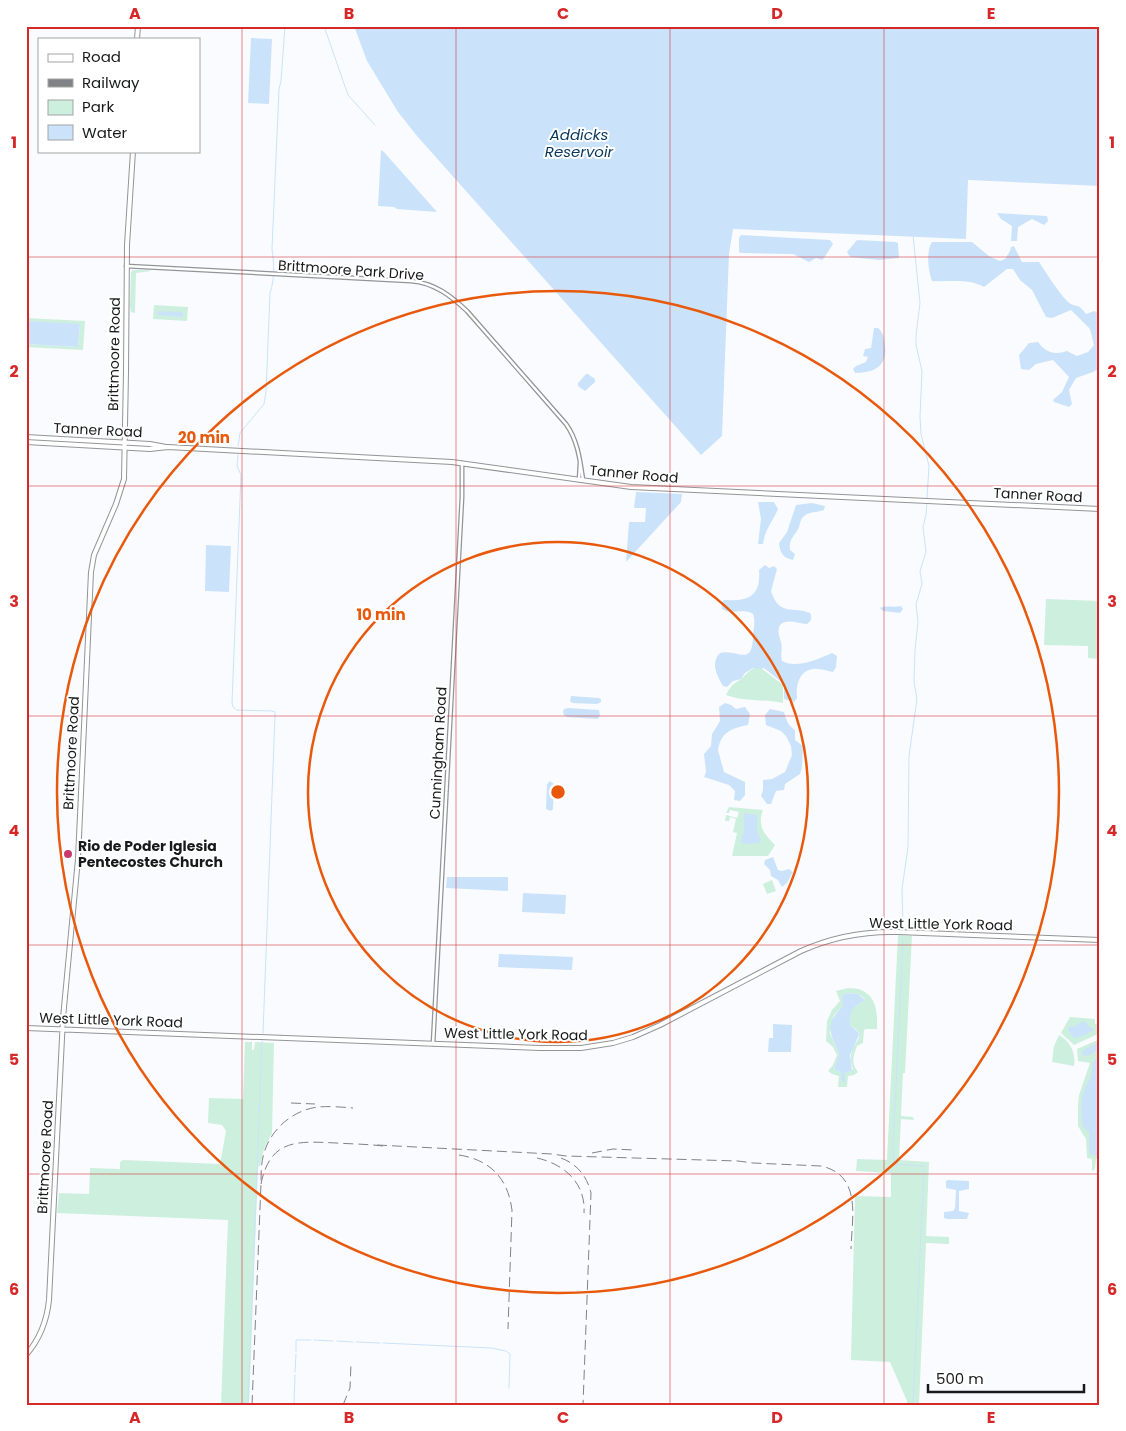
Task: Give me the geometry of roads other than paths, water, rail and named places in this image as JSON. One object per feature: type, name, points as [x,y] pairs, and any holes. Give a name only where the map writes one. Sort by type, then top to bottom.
[{"type":"main road","name":"Brittmoore Road","points":[[26,1355],[35,1345],[48,1308],[53,1243],[62,1029],[78,859],[91,572],[94,556],[122,488],[125,445],[126,266],[133,152]]},
{"type":"main road","name":"Tanner Road","points":[[26,437],[125,445]]},
{"type":"main road","name":"Tanner Road","points":[[26,442],[125,445],[159,444],[168,447],[462,463],[631,487],[1100,509]]},
{"type":"main road","name":"West Little York Road","points":[[26,1028],[573,1048],[624,1040],[658,1026],[807,948],[855,934],[898,932],[1100,940]]},
{"type":"street","name":"Brittmoore Park Drive","points":[[126,266],[416,282],[433,286],[444,292],[467,311],[566,424],[574,437],[580,459],[581,480]]},
{"type":"street","name":"Cunningham Road","points":[[433,1044],[462,505],[462,463]]},
{"type":"water","name":"Addicks Reservoir","points":[[354,26],[1100,26],[1100,186],[968,180],[966,239],[733,229],[729,254],[722,436],[701,455],[417,136],[398,112],[367,61]]},
{"type":"water","points":[[251,38],[272,39],[269,104],[248,103]]},
{"type":"water","points":[[381,150],[384,152],[437,212],[378,206]]},
{"type":"water","points":[[997,213],[1047,216],[1048,221],[1044,225],[1032,219],[1018,227],[1017,241],[1011,241],[1012,226],[1001,219]]},
{"type":"water","points":[[741,235],[830,240],[833,244],[822,260],[816,258],[809,262],[793,254],[741,253],[739,252],[739,238]]},
{"type":"water","points":[[857,240],[896,242],[898,243],[899,258],[879,260],[850,257],[847,252]]},
{"type":"water","points":[[932,242],[972,242],[989,256],[1000,261],[1005,259],[1011,247],[1014,246],[1022,262],[1039,262],[1067,301],[1072,305],[1078,306],[1086,314],[1094,311],[1100,315],[1100,368],[1076,378],[1069,390],[1072,404],[1069,407],[1053,400],[1062,392],[1069,377],[1053,360],[1036,364],[1029,370],[1021,369],[1019,355],[1029,343],[1038,342],[1044,349],[1051,352],[1067,351],[1077,356],[1088,352],[1094,345],[1090,329],[1071,310],[1052,318],[1046,317],[1032,290],[1020,280],[1013,269],[1007,269],[984,287],[965,281],[932,281],[928,261]]},
{"type":"water","points":[[158,311],[183,312],[183,317],[157,315]]},
{"type":"water","points":[[26,321],[80,324],[78,347],[26,344]]},
{"type":"water","points":[[874,328],[878,328],[883,336],[885,353],[882,364],[868,372],[855,373],[853,369],[856,366],[866,362],[868,357],[863,356],[865,349],[871,348]]},
{"type":"water","points":[[586,374],[595,379],[595,382],[585,391],[578,386],[578,383]]},
{"type":"water","points":[[636,492],[682,494],[681,502],[626,562],[629,522],[645,522],[646,508],[634,508]]},
{"type":"water","points":[[758,502],[774,502],[778,509],[767,530],[763,544],[758,544],[761,519]]},
{"type":"water","points":[[812,503],[825,506],[824,510],[807,514],[803,517],[790,542],[790,550],[795,554],[793,560],[787,558],[781,552],[779,543],[787,532],[796,505]]},
{"type":"water","points":[[206,545],[231,546],[229,592],[205,591]]},
{"type":"water","points":[[765,565],[769,568],[774,566],[777,569],[771,591],[778,604],[783,608],[810,613],[811,616],[811,620],[807,624],[786,622],[780,625],[778,632],[782,644],[782,661],[800,664],[832,653],[837,656],[836,667],[833,672],[821,669],[808,670],[801,676],[797,689],[797,698],[794,702],[784,699],[784,684],[764,668],[753,668],[745,673],[741,679],[733,681],[727,687],[723,686],[715,665],[715,661],[720,653],[726,652],[742,655],[750,652],[754,626],[753,614],[749,612],[726,611],[722,609],[721,603],[724,600],[740,600],[751,596],[758,586],[759,570]]},
{"type":"water","points":[[901,606],[903,609],[900,613],[883,611],[880,608],[896,607]]},
{"type":"water","points":[[571,696],[599,698],[601,702],[597,704],[572,703],[570,701]]},
{"type":"water","points":[[725,703],[736,709],[745,707],[750,714],[748,725],[728,732],[719,744],[718,750],[724,772],[745,782],[745,795],[740,801],[734,800],[735,791],[729,785],[704,777],[706,772],[704,754],[711,746],[712,734],[720,721],[719,707]]},
{"type":"water","points":[[564,709],[599,710],[600,715],[598,719],[567,717],[563,712]]},
{"type":"water","points":[[770,709],[784,712],[789,724],[795,730],[795,740],[803,746],[800,774],[785,784],[784,790],[776,791],[771,804],[767,804],[761,796],[763,780],[772,779],[785,772],[792,755],[791,746],[786,736],[781,731],[766,725],[765,715]]},
{"type":"water","points":[[550,781],[554,784],[553,809],[551,811],[546,809],[547,784]]},
{"type":"water","points":[[744,813],[757,815],[757,832],[761,840],[759,843],[744,844],[740,841],[744,832]]},
{"type":"water","points":[[773,857],[778,870],[789,869],[793,872],[787,883],[782,887],[778,880],[771,876],[770,870],[764,864],[765,860]]},
{"type":"water","points":[[447,877],[508,877],[508,891],[446,888]]},
{"type":"water","points":[[523,893],[566,895],[565,914],[522,912]]},
{"type":"water","points":[[499,954],[573,957],[572,970],[498,967]]},
{"type":"water","points":[[846,993],[858,994],[865,1000],[855,1007],[851,1015],[850,1025],[859,1035],[850,1055],[852,1071],[845,1073],[845,1082],[843,1082],[841,1080],[841,1072],[834,1069],[839,1054],[830,1030],[833,1019],[843,1006],[842,996]]},
{"type":"water","points":[[1081,1022],[1086,1022],[1088,1026],[1094,1029],[1074,1038],[1068,1030],[1069,1027],[1076,1026]]},
{"type":"water","points":[[773,1024],[792,1025],[791,1052],[768,1052],[769,1038],[773,1038]]},
{"type":"water","points":[[1100,1042],[1100,1047],[1094,1053],[1087,1056],[1082,1055],[1083,1050]]},
{"type":"water","points":[[1100,1057],[1100,1156],[1091,1155],[1089,1152],[1089,1132],[1083,1126],[1081,1111],[1083,1094],[1091,1076],[1092,1064]]},
{"type":"water","points":[[946,1181],[969,1181],[969,1189],[959,1191],[959,1211],[969,1213],[967,1219],[944,1218],[944,1212],[953,1211],[955,1208],[956,1190],[946,1188]]},
{"type":"waterway","points":[[238,446],[240,433],[264,404],[266,392],[270,293],[274,271],[272,249],[279,89],[285,26]]},
{"type":"waterway","points":[[324,26],[348,95],[375,125]]},
{"type":"waterway","points":[[913,235],[920,303],[916,345],[922,371],[921,434],[929,466],[927,498]]},
{"type":"waterway","points":[[238,455],[237,466],[241,475],[232,703],[233,707],[237,710],[275,712],[263,1033]]},
{"type":"waterway","points":[[903,925],[902,889],[908,847],[909,756],[917,699],[914,682],[918,622],[916,604],[922,584],[920,571],[926,552],[923,527],[927,502]]},
{"type":"waterway","points":[[903,939],[893,1148],[894,1164],[924,1166],[913,1405]]},
{"type":"waterway","points":[[248,1405],[262,1041]]},
{"type":"waterway","points":[[296,1351],[296,1340],[311,1340]]},
{"type":"waterway","points":[[314,1340],[333,1341]]},
{"type":"waterway","points":[[337,1341],[353,1342]]},
{"type":"waterway","points":[[356,1342],[380,1343]]},
{"type":"waterway","points":[[383,1343],[491,1348],[506,1351],[510,1354],[509,1388]]},
{"type":"waterway","points":[[295,1372],[296,1354]]},
{"type":"waterway","points":[[294,1405],[295,1375]]},
{"type":"railway","points":[[291,1103],[315,1104]]},
{"type":"railway","points":[[252,1405],[261,1172],[267,1144],[284,1122],[300,1112],[318,1107],[353,1108]]},
{"type":"railway","points":[[261,1184],[265,1169],[271,1158],[287,1146],[309,1142],[383,1146]]},
{"type":"railway","points":[[377,1145],[566,1156],[738,1161],[821,1166],[834,1171],[843,1178],[849,1188],[853,1211],[851,1249]]},
{"type":"railway","points":[[592,1153],[613,1149],[634,1150]]},
{"type":"railway","points":[[459,1155],[480,1161],[489,1166],[502,1180],[510,1199],[512,1210],[508,1329]]},
{"type":"railway","points":[[537,1158],[556,1165],[571,1176],[581,1193],[584,1202],[584,1213]]},
{"type":"railway","points":[[561,1158],[581,1171],[591,1193],[583,1405]]},
{"type":"railway","points":[[343,1405],[350,1388],[351,1364]]},
{"type":"place","name":"Rio de Poder Iglesia Pentecostes Church","points":[[68,854]]}]
